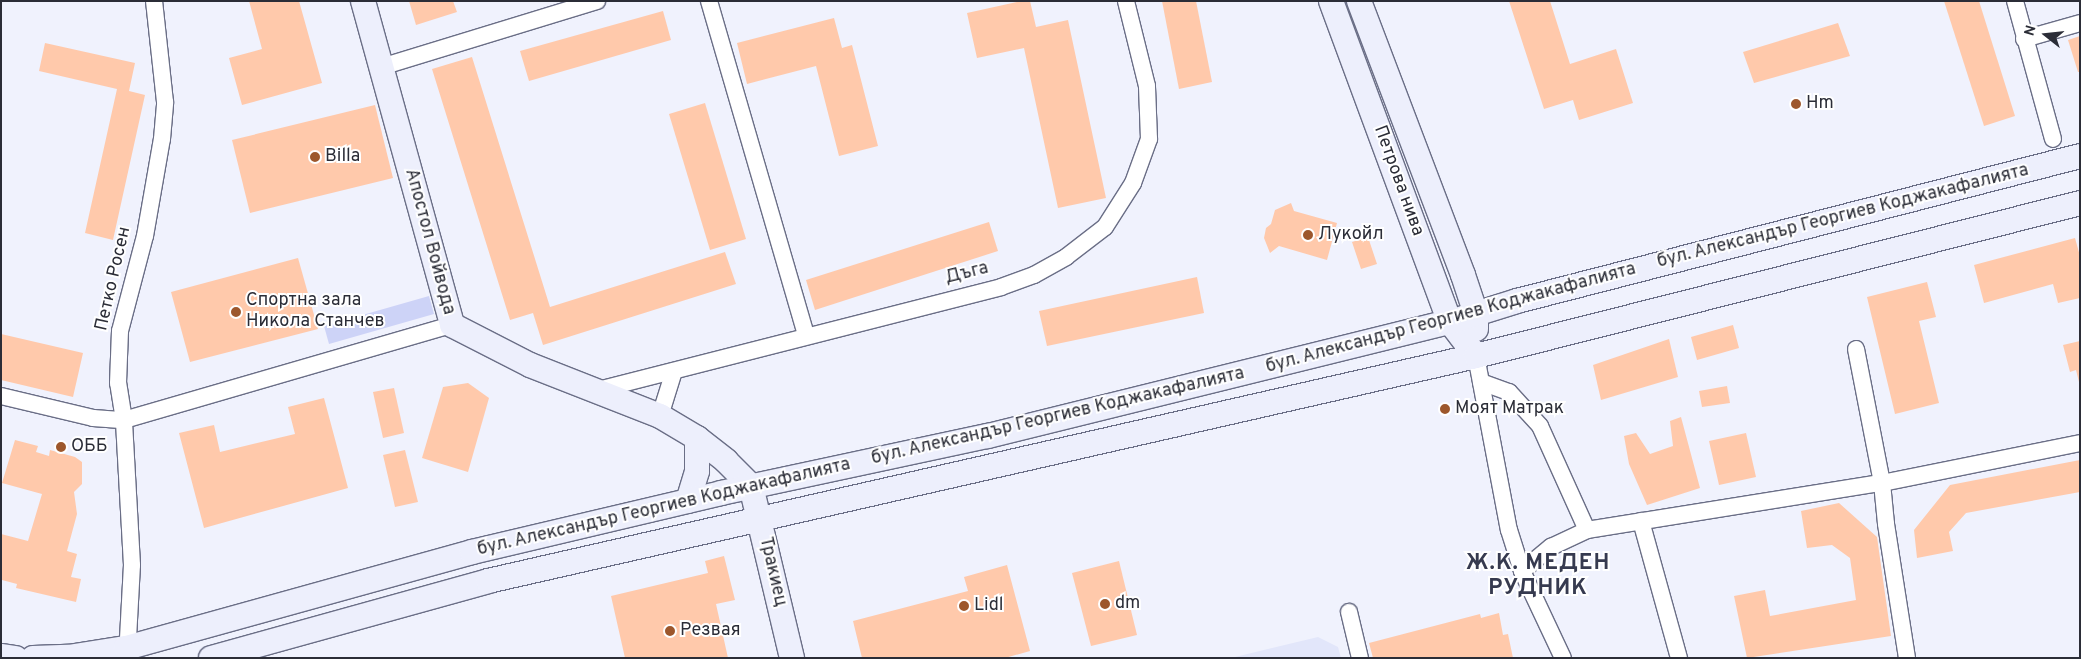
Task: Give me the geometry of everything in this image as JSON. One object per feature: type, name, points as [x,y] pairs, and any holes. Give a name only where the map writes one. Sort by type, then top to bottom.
[{"type":"main road","name":"Апостол Войвода","points":[[363,1],[452,325],[530,364],[593,391],[660,416],[697,438],[726,461],[751,486]]},
{"type":"main road","name":"Петрова нива","points":[[1331,1],[1450,322],[1476,356]]},
{"type":"main road","name":"Петрова нива","points":[[1359,1],[1476,314],[1476,356]]},
{"type":"main road","name":"бул. Александър Георгиев Коджакафалията","points":[[34,658],[126,653],[472,552],[751,486],[988,436],[1450,322],[2080,156]]},
{"type":"main road","name":"бул. Александър Георгиев Коджакафалията","points":[[211,658],[488,581],[760,516],[953,478],[1476,356],[2080,203]]},
{"type":"main road","points":[[688,501],[697,471],[697,438]]},
{"type":"main road","name":"Тракиец","points":[[751,486],[760,516],[792,658]]},
{"type":"main road","points":[[1,656],[16,658]]},
{"type":"street","name":"Петко Росен","points":[[126,653],[132,566],[124,420],[118,383],[120,331],[145,236],[162,139],[165,102],[154,1]]},
{"type":"street","points":[[381,67],[597,1]]},
{"type":"street","points":[[709,1],[806,335]]},
{"type":"street","name":"Дъга","points":[[593,391],[1001,286],[1034,275],[1066,257],[1105,227],[1133,184],[1149,139],[1147,86],[1126,1]]},
{"type":"street","points":[[2015,1],[2053,138]]},
{"type":"street","points":[[2024,39],[2080,23]]},
{"type":"street","points":[[1,396],[93,418],[124,420],[452,325]]},
{"type":"street","points":[[1856,349],[1882,483],[1886,524],[1907,658]]},
{"type":"street","name":"Петрова нива","points":[[1476,356],[1509,530],[1522,571],[1562,658]]},
{"type":"street","points":[[660,416],[674,370]]},
{"type":"street","points":[[636,407],[649,377]]},
{"type":"street","points":[[1481,382],[1509,392],[1540,426],[1587,530]]},
{"type":"street","points":[[1522,571],[1551,547],[1587,530],[1882,483],[2080,443]]},
{"type":"street","points":[[1641,521],[1679,658]]},
{"type":"street","points":[[1349,612],[1360,658]]},
{"type":"shaded area","points":[[429,296],[434,314],[329,344],[324,326]]},
{"type":"shaded area","points":[[1318,637],[1338,647],[1341,658],[1231,658]]},
{"type":"building","points":[[249,1],[299,1],[322,83],[242,105],[229,58],[262,49]]},
{"type":"building","points":[[409,1],[453,1],[457,12],[416,25]]},
{"type":"building","points":[[1021,1],[1030,1],[1036,27],[1068,20],[1106,198],[1058,208],[1024,48],[977,58],[967,13]]},
{"type":"building","points":[[1162,1],[1196,1],[1212,82],[1179,89]]},
{"type":"building","points":[[1509,1],[1550,1],[1570,64],[1616,49],[1633,103],[1579,120],[1573,100],[1544,109]]},
{"type":"building","points":[[1944,1],[1979,1],[2015,116],[1984,126]]},
{"type":"building","points":[[663,11],[671,40],[529,81],[520,51]]},
{"type":"building","points":[[834,18],[842,48],[852,45],[878,146],[839,156],[816,66],[747,84],[737,43]]},
{"type":"building","points":[[1838,23],[1850,56],[1754,83],[1743,52]]},
{"type":"building","points":[[2080,36],[2080,72],[2078,72],[2068,40]]},
{"type":"building","points":[[45,43],[135,63],[129,91],[145,95],[113,240],[85,233],[117,89],[39,71]]},
{"type":"building","points":[[472,57],[550,307],[725,252],[736,284],[543,345],[533,313],[510,320],[432,69]]},
{"type":"building","points":[[705,103],[746,239],[710,250],[669,114]]},
{"type":"building","points":[[375,105],[393,178],[250,213],[232,140]]},
{"type":"building","points":[[1291,203],[1294,211],[1337,223],[1327,260],[1279,246],[1270,253],[1264,238],[1266,228],[1271,224],[1275,210]]},
{"type":"building","points":[[989,222],[998,251],[815,310],[806,280]]},
{"type":"building","points":[[1368,237],[1377,264],[1361,269],[1352,242]]},
{"type":"building","points":[[2075,238],[2080,256],[2080,298],[2058,303],[2053,284],[1984,303],[1974,265]]},
{"type":"building","points":[[298,258],[318,329],[190,362],[171,292]]},
{"type":"building","points":[[1197,277],[1204,313],[1047,346],[1039,311]]},
{"type":"building","points":[[1927,282],[1936,317],[1919,321],[1939,403],[1895,414],[1867,297]]},
{"type":"building","points":[[1733,325],[1739,348],[1697,360],[1691,337]]},
{"type":"building","points":[[1,334],[83,353],[73,397],[1,380]]},
{"type":"building","points":[[1669,339],[1678,377],[1601,400],[1593,365]]},
{"type":"building","points":[[2080,341],[2079,382],[2076,370],[2070,372],[2063,345]]},
{"type":"building","points":[[468,383],[489,398],[468,472],[422,458],[443,387]]},
{"type":"building","points":[[1727,386],[1730,403],[1702,407],[1699,391]]},
{"type":"building","points":[[394,388],[404,433],[383,438],[373,392]]},
{"type":"building","points":[[324,398],[348,488],[204,528],[179,433],[214,425],[220,452],[295,434],[288,407]]},
{"type":"building","points":[[1681,417],[1700,488],[1647,505],[1629,464],[1624,436],[1636,433],[1650,454],[1673,446],[1670,421]]},
{"type":"building","points":[[1746,433],[1756,477],[1719,485],[1709,441]]},
{"type":"building","points":[[15,440],[38,446],[36,452],[49,456],[50,450],[75,457],[82,462],[82,484],[74,492],[77,514],[67,551],[77,554],[71,577],[81,579],[76,602],[16,588],[17,584],[2,580],[1,534],[28,541],[42,494],[2,483]]},
{"type":"building","points":[[405,450],[418,502],[395,507],[383,455]]},
{"type":"building","points":[[2080,460],[2080,492],[1966,513],[1949,532],[1953,551],[1917,558],[1914,530],[1950,485]]},
{"type":"building","points":[[1839,503],[1877,537],[1891,636],[1747,658],[1734,596],[1765,590],[1770,616],[1856,600],[1850,558],[1832,545],[1807,548],[1801,511]]},
{"type":"building","name":"Резвая","points":[[724,556],[735,600],[716,604],[728,658],[625,658],[611,596],[708,573],[705,561]]},
{"type":"building","name":"dm","points":[[1119,561],[1137,635],[1091,646],[1072,573]]},
{"type":"building","name":"Lidl","points":[[1007,565],[1030,651],[1005,658],[862,658],[853,621],[968,591],[964,577]]},
{"type":"building","points":[[1499,613],[1503,635],[1508,634],[1513,658],[1373,658],[1369,643],[1480,614],[1481,618]]},
{"type":"place","name":"Hm","points":[[1796,104]]},
{"type":"place","name":"Billa","points":[[315,157]]},
{"type":"place","name":"Лукойл","points":[[1308,235]]},
{"type":"place","name":"Спортна зала Никола Станчев","points":[[236,312]]},
{"type":"place","name":"Моят Матрак","points":[[1445,409]]},
{"type":"place","name":"ОББ","points":[[61,447]]},
{"type":"place","name":"dm","points":[[1105,604]]},
{"type":"place","name":"Lidl","points":[[964,606]]},
{"type":"place","name":"Резвая","points":[[670,631]]},
{"type":"district","name":"Ж.К. МЕДЕН РУДНИК","points":[[1538,576]]}]
